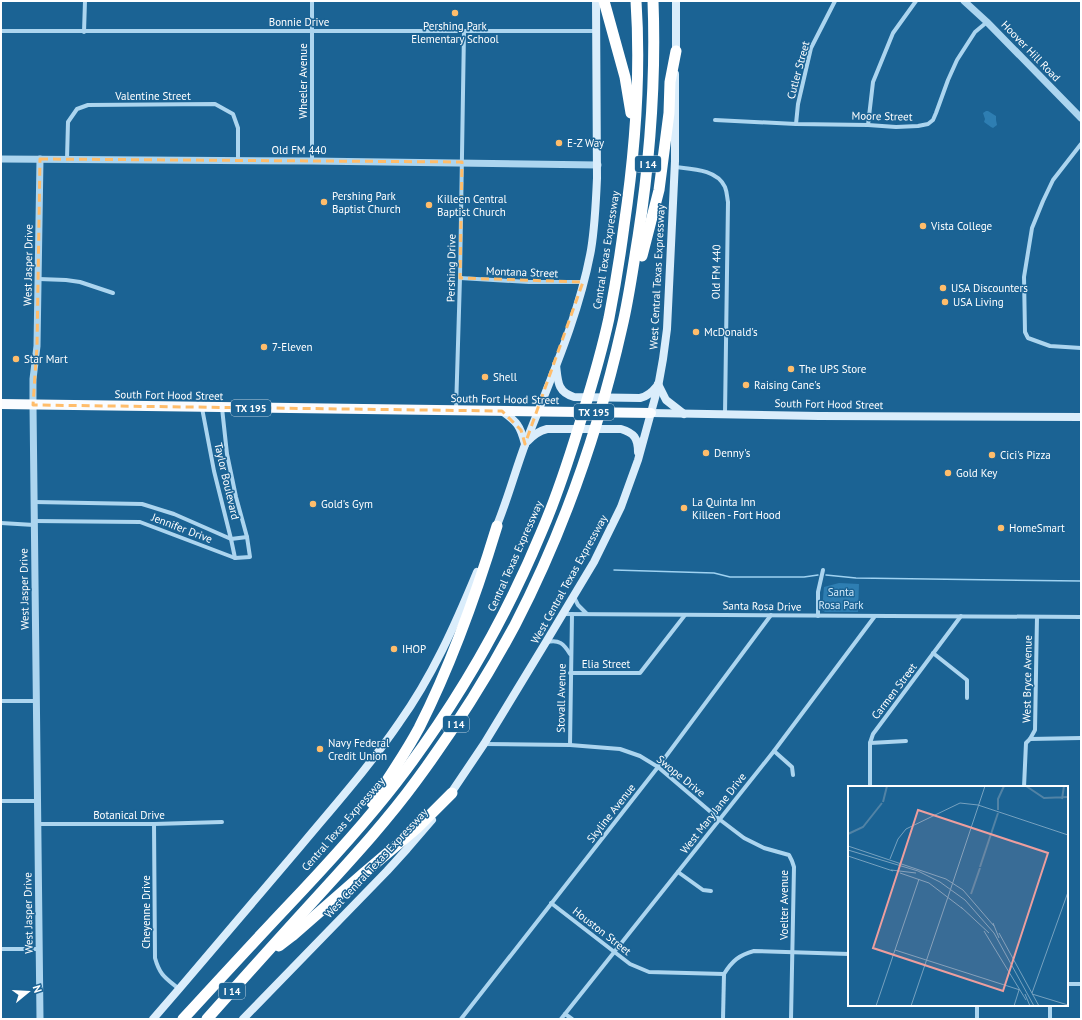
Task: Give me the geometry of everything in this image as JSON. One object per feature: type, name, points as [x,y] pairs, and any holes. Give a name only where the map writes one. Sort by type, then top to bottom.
[{"type":"highway","points":[[604,1],[625,77],[635,133]]},
{"type":"highway","name":"Central Texas Expressway","points":[[183,1019],[360,828],[397,782],[438,726],[484,649],[513,594],[541,533],[574,445],[593,380],[608,320],[616,278],[631,175],[635,133],[637,94],[636,1]]},
{"type":"highway","name":"I 14","points":[[207,1019],[257,962],[356,855],[416,781],[455,726],[489,671],[522,610],[553,544],[589,445],[609,380],[623,326],[641,219],[650,146],[654,77],[653,1]]},
{"type":"highway","points":[[623,326],[659,190],[669,113],[670,82],[676,51]]},
{"type":"highway","name":"South Fort Hood Street","points":[[1,404],[651,413]]},
{"type":"highway","points":[[360,828],[368,809],[392,774],[418,730],[435,695],[466,620],[497,526]]},
{"type":"highway","points":[[257,962],[292,936],[417,828],[452,793]]},
{"type":"main road","points":[[153,1019],[340,800],[400,722],[430,674],[454,628],[497,526],[525,444],[556,365],[572,320],[591,250],[594,230],[598,165],[596,1]]},
{"type":"main road","name":"West Central Texas Expressway","points":[[243,1019],[407,849],[452,793],[484,744],[574,596],[594,562],[621,507],[638,460],[651,413],[663,359],[667,329],[675,167],[676,1]]},
{"type":"main road","points":[[556,365],[558,382],[561,390],[567,395],[574,397],[640,398],[647,396],[658,384],[666,400],[684,414]]},
{"type":"main road","points":[[502,411],[515,421],[521,430],[525,444]]},
{"type":"main road","name":"South Fort Hood Street","points":[[651,413],[886,417],[1081,417]]},
{"type":"main road","points":[[525,444],[532,436],[540,431],[621,430],[629,432],[634,436],[638,444],[638,460]]},
{"type":"street","points":[[84,1],[84,32]]},
{"type":"street","name":"Wheeler Avenue","points":[[312,1],[312,161]]},
{"type":"street","name":"Cutler Street","points":[[796,124],[798,104],[811,48],[835,1]]},
{"type":"street","points":[[868,125],[873,82],[894,33],[916,1]]},
{"type":"street","name":"Hoover Hill Road","points":[[964,1],[987,22],[1081,118]]},
{"type":"street","name":"Moore Street","points":[[715,120],[896,127],[928,124],[933,120],[957,60],[975,32],[987,22]]},
{"type":"street","name":"Bonnie Drive","points":[[1,31],[597,31]]},
{"type":"street","name":"Pershing Drive","points":[[456,410],[460,278],[464,31]]},
{"type":"street","name":"Valentine Street","points":[[67,159],[68,122],[77,109],[88,105],[215,104],[233,114],[238,128],[238,160]]},
{"type":"street","points":[[1081,144],[1053,180],[1043,201],[1032,228],[1024,277],[1025,332],[1028,338],[1050,346],[1081,348]]},
{"type":"street","name":"Old FM 440","points":[[1,159],[462,162],[598,165]]},
{"type":"street","name":"West Jasper Drive","points":[[40,159],[38,346],[33,405],[40,1019]]},
{"type":"street","name":"Old FM 440","points":[[675,167],[700,170],[711,174],[718,178],[725,186],[728,202],[725,414]]},
{"type":"street","name":"Montana Street","points":[[460,278],[530,282],[583,282]]},
{"type":"street","points":[[39,279],[80,282],[113,293]]},
{"type":"street","name":"Taylor Boulevard","points":[[202,407],[214,471],[235,558]]},
{"type":"street","name":"Taylor Boulevard","points":[[222,408],[227,454],[236,497],[247,537],[250,557]]},
{"type":"street","name":"Jennifer Drive","points":[[34,502],[142,504],[174,514],[231,539]]},
{"type":"street","name":"Jennifer Drive","points":[[1,524],[140,522],[235,558],[250,557]]},
{"type":"street","points":[[231,539],[247,537]]},
{"type":"street","points":[[818,616],[818,592],[824,570]]},
{"type":"street","points":[[574,596],[574,600],[588,614]]},
{"type":"street","name":"Santa Rosa Drive","points":[[562,614],[1081,617]]},
{"type":"street","name":"Stovall Avenue","points":[[484,744],[570,745],[572,614]]},
{"type":"street","name":"Elia Street","points":[[570,673],[640,673],[686,614]]},
{"type":"street","name":"Skyline Avenue","points":[[461,1019],[658,767],[771,615]]},
{"type":"street","name":"West Mary Jane Drive","points":[[561,1019],[774,751],[875,616]]},
{"type":"street","name":"Carmen Street","points":[[870,786],[870,743],[873,734],[961,616]]},
{"type":"street","name":"West Bryce Avenue","points":[[1024,786],[1026,743],[1030,740],[1036,730],[1037,617]]},
{"type":"street","points":[[546,642],[553,640],[558,642],[566,647],[571,655]]},
{"type":"street","points":[[933,653],[967,680],[968,698]]},
{"type":"street","points":[[1,701],[36,701]]},
{"type":"street","points":[[1030,740],[1081,738]]},
{"type":"street","points":[[870,743],[906,741]]},
{"type":"street","name":"Swope Drive","points":[[570,745],[620,749],[640,756],[658,767],[719,819],[744,838],[764,848],[789,855],[791,858]]},
{"type":"street","points":[[774,751],[792,767],[793,775]]},
{"type":"street","points":[[1,801],[37,801]]},
{"type":"street","name":"Botanical Drive","points":[[38,824],[154,824],[222,822]]},
{"type":"street","name":"Cheyenne Drive","points":[[154,824],[155,958],[159,970],[179,989]]},
{"type":"street","name":"Voelter Avenue","points":[[791,858],[794,867],[791,1019]]},
{"type":"street","points":[[678,872],[703,890],[711,891]]},
{"type":"street","name":"Houston Street","points":[[551,903],[630,964],[649,972],[724,974]]},
{"type":"street","points":[[1,949],[39,949]]},
{"type":"street","points":[[723,1019],[724,974],[736,959],[744,954],[754,951],[848,954]]},
{"type":"street","points":[[1068,984],[1081,984]]},
{"type":"street","points":[[977,1006],[977,1019]]},
{"type":"street","points":[[1050,1006],[1050,1019]]},
{"type":"street","points":[[565,1014],[572,1019]]},
{"type":"highlighted area","points":[[40,159],[462,162],[460,278],[583,282],[525,444],[521,430],[502,411],[33,405],[37,346]]},
{"type":"green space","points":[[986,111],[996,116],[997,125],[993,128],[984,122],[985,119],[983,113]]},
{"type":"green space","name":"Santa Rosa Park","points":[[839,583],[859,584],[858,612],[825,612],[822,610],[824,587]]},
{"type":"waterway","points":[[614,570],[714,573],[730,577],[804,577],[818,575]]},
{"type":"waterway","points":[[826,575],[856,578],[1081,581]]},
{"type":"place","name":"Pershing Park Elementary School","points":[[455,13]]},
{"type":"place","name":"E-Z Way","points":[[559,143]]},
{"type":"place","name":"Pershing Park Baptist Church","points":[[324,202]]},
{"type":"place","name":"Killeen Central Baptist Church","points":[[429,205]]},
{"type":"place","name":"Vista College","points":[[923,226]]},
{"type":"place","name":"USA Discounters","points":[[943,288]]},
{"type":"place","name":"USA Living","points":[[945,302]]},
{"type":"place","name":"McDonald's","points":[[696,332]]},
{"type":"place","name":"7-Eleven","points":[[264,347]]},
{"type":"place","name":"Star Mart","points":[[16,359]]},
{"type":"place","name":"The UPS Store","points":[[791,369]]},
{"type":"place","name":"Shell","points":[[485,377]]},
{"type":"place","name":"Raising Cane's","points":[[746,385]]},
{"type":"place","name":"Denny's","points":[[706,453]]},
{"type":"place","name":"Cici's Pizza","points":[[992,455]]},
{"type":"place","name":"Gold Key","points":[[948,473]]},
{"type":"place","name":"Gold's Gym","points":[[313,504]]},
{"type":"place","name":"La Quinta Inn Killeen - Fort Hood","points":[[684,508]]},
{"type":"place","name":"HomeSmart","points":[[1001,528]]},
{"type":"place","name":"IHOP","points":[[394,649]]},
{"type":"place","name":"Navy Federal Credit Union","points":[[320,749]]}]
